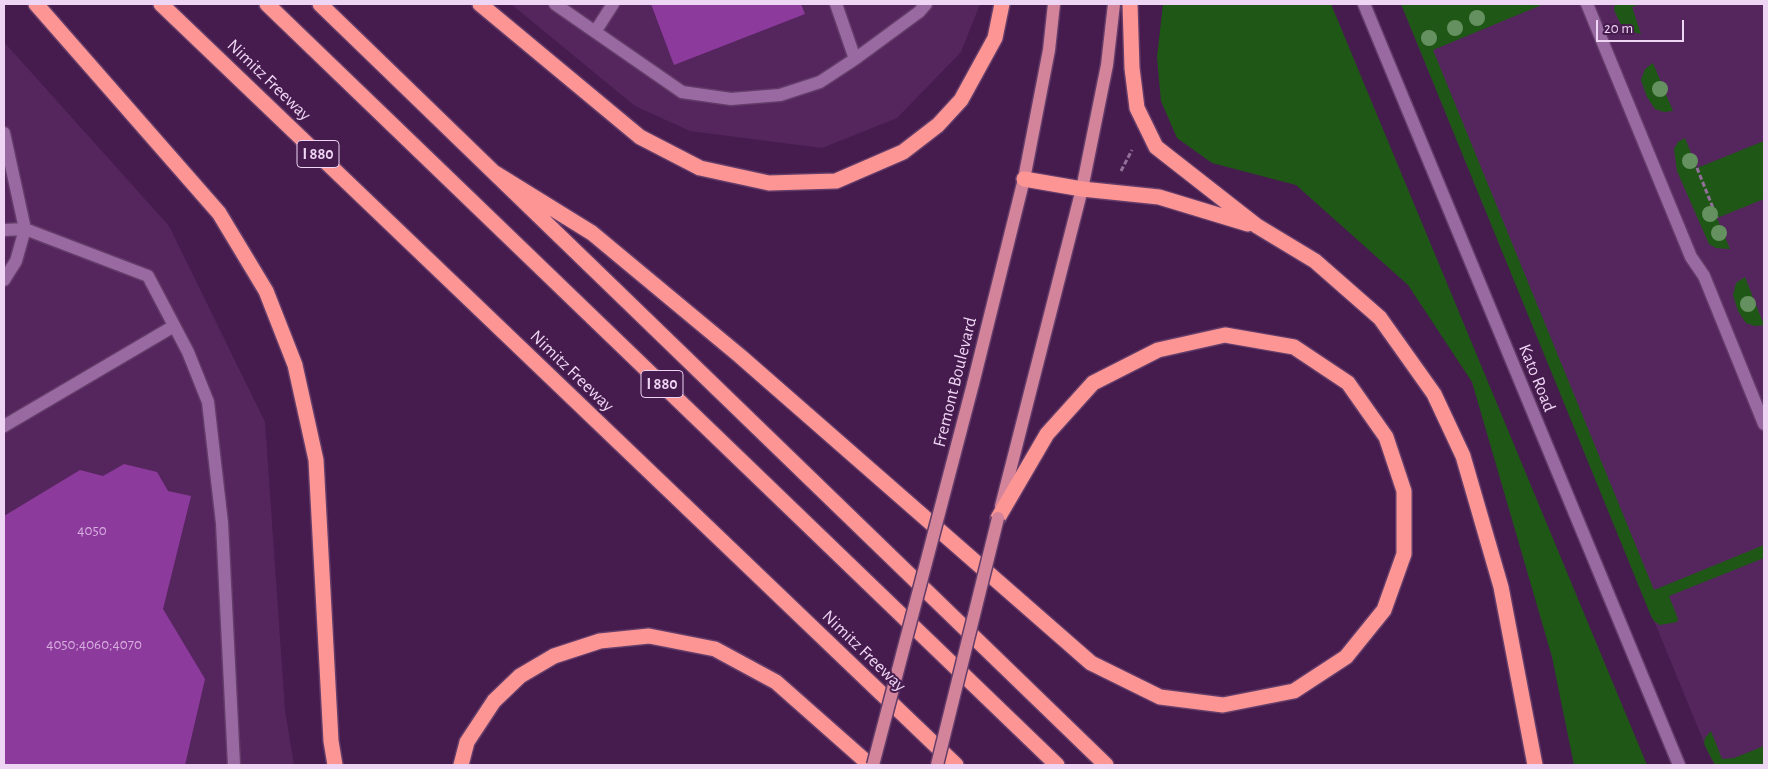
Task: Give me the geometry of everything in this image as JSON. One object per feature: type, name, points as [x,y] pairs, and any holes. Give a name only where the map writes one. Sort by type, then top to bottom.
[{"type":"highway","points":[[36,4],[219,213],[266,291],[294,365],[316,460],[331,741],[335,765]]},
{"type":"highway","name":"Nimitz Freeway","points":[[161,4],[956,765]]},
{"type":"highway","name":"I 880","points":[[267,4],[1056,765]]},
{"type":"highway","name":"I 880","points":[[320,4],[1106,765]]},
{"type":"highway","points":[[480,4],[640,136],[700,168],[769,183],[836,181],[903,152],[938,125],[961,100],[995,38],[1002,4]]},
{"type":"highway","points":[[1130,4],[1132,68],[1137,108],[1156,147],[1257,226],[1315,261],[1380,318],[1434,394],[1463,456],[1501,587],[1535,765]]},
{"type":"highway","points":[[495,173],[592,233],[740,356],[1091,664],[1160,697],[1223,705],[1294,691],[1346,657],[1384,610],[1404,554],[1404,491],[1386,437],[1348,383],[1294,347],[1225,335],[1158,350],[1093,383],[1047,434],[998,518]]},
{"type":"highway","points":[[1024,179],[1082,189],[1159,197],[1257,226]]},
{"type":"highway","points":[[460,765],[467,742],[494,701],[520,676],[554,656],[600,640],[649,636],[715,649],[776,682],[872,765]]},
{"type":"main road","name":"Fremont Boulevard","points":[[872,765],[973,384],[1024,179],[1049,50],[1054,4]]},
{"type":"main road","points":[[936,765],[1082,189],[1107,65],[1114,4]]},
{"type":"street","points":[[555,4],[682,92],[731,99],[780,96],[820,82],[919,12],[926,4]]},
{"type":"street","points":[[595,32],[613,4]]},
{"type":"street","points":[[836,4],[855,59]]},
{"type":"street","name":"Kato Road","points":[[1364,4],[1679,765]]},
{"type":"street","points":[[1587,4],[1691,257],[1704,276],[1764,424]]},
{"type":"street","points":[[4,133],[25,229],[16,261],[4,280]]},
{"type":"street","points":[[4,230],[25,229],[148,276],[188,352],[208,402],[222,523],[234,765]]},
{"type":"street","points":[[4,426],[174,326]]},
{"type":"path","points":[[1121,172],[1136,143]]},
{"type":"path","points":[[1697,168],[1717,218]]},
{"type":"shaded area","points":[[511,4],[980,4],[961,52],[897,118],[822,148],[690,131],[635,106]]},
{"type":"shaded area","points":[[1401,4],[1764,4],[1764,765],[1715,765],[1710,757]]},
{"type":"shaded area","points":[[4,42],[169,226],[265,422],[285,710],[294,765],[4,765]]},
{"type":"green space","points":[[1163,4],[1331,4],[1647,765],[1574,765],[1552,657],[1472,382],[1408,285],[1296,185],[1212,163],[1177,138],[1161,101],[1157,57]]},
{"type":"green space","points":[[1401,4],[1544,4],[1433,50],[1654,590],[1764,545],[1764,558],[1669,596],[1678,619],[1677,622],[1660,625],[1651,616]]},
{"type":"green space","points":[[1615,4],[1640,4],[1632,7],[1641,34],[1622,27],[1614,10]]},
{"type":"green space","points":[[1653,63],[1673,111],[1664,112],[1655,109],[1647,97],[1641,80],[1645,69]]},
{"type":"green space","points":[[1685,138],[1697,168],[1764,141],[1764,199],[1717,218],[1730,249],[1716,248],[1709,244],[1677,171],[1674,149],[1678,142]]},
{"type":"green space","points":[[1745,277],[1764,325],[1755,326],[1746,323],[1738,311],[1733,295],[1736,283]]},
{"type":"green space","points":[[1711,731],[1722,759],[1734,758],[1764,746],[1764,765],[1715,765],[1704,744],[1705,738]]},
{"type":"building","points":[[651,4],[801,4],[805,14],[674,65]]},
{"type":"building","points":[[124,464],[157,472],[168,491],[191,496],[163,609],[205,679],[185,765],[4,765],[4,516],[80,470],[103,476]]}]
